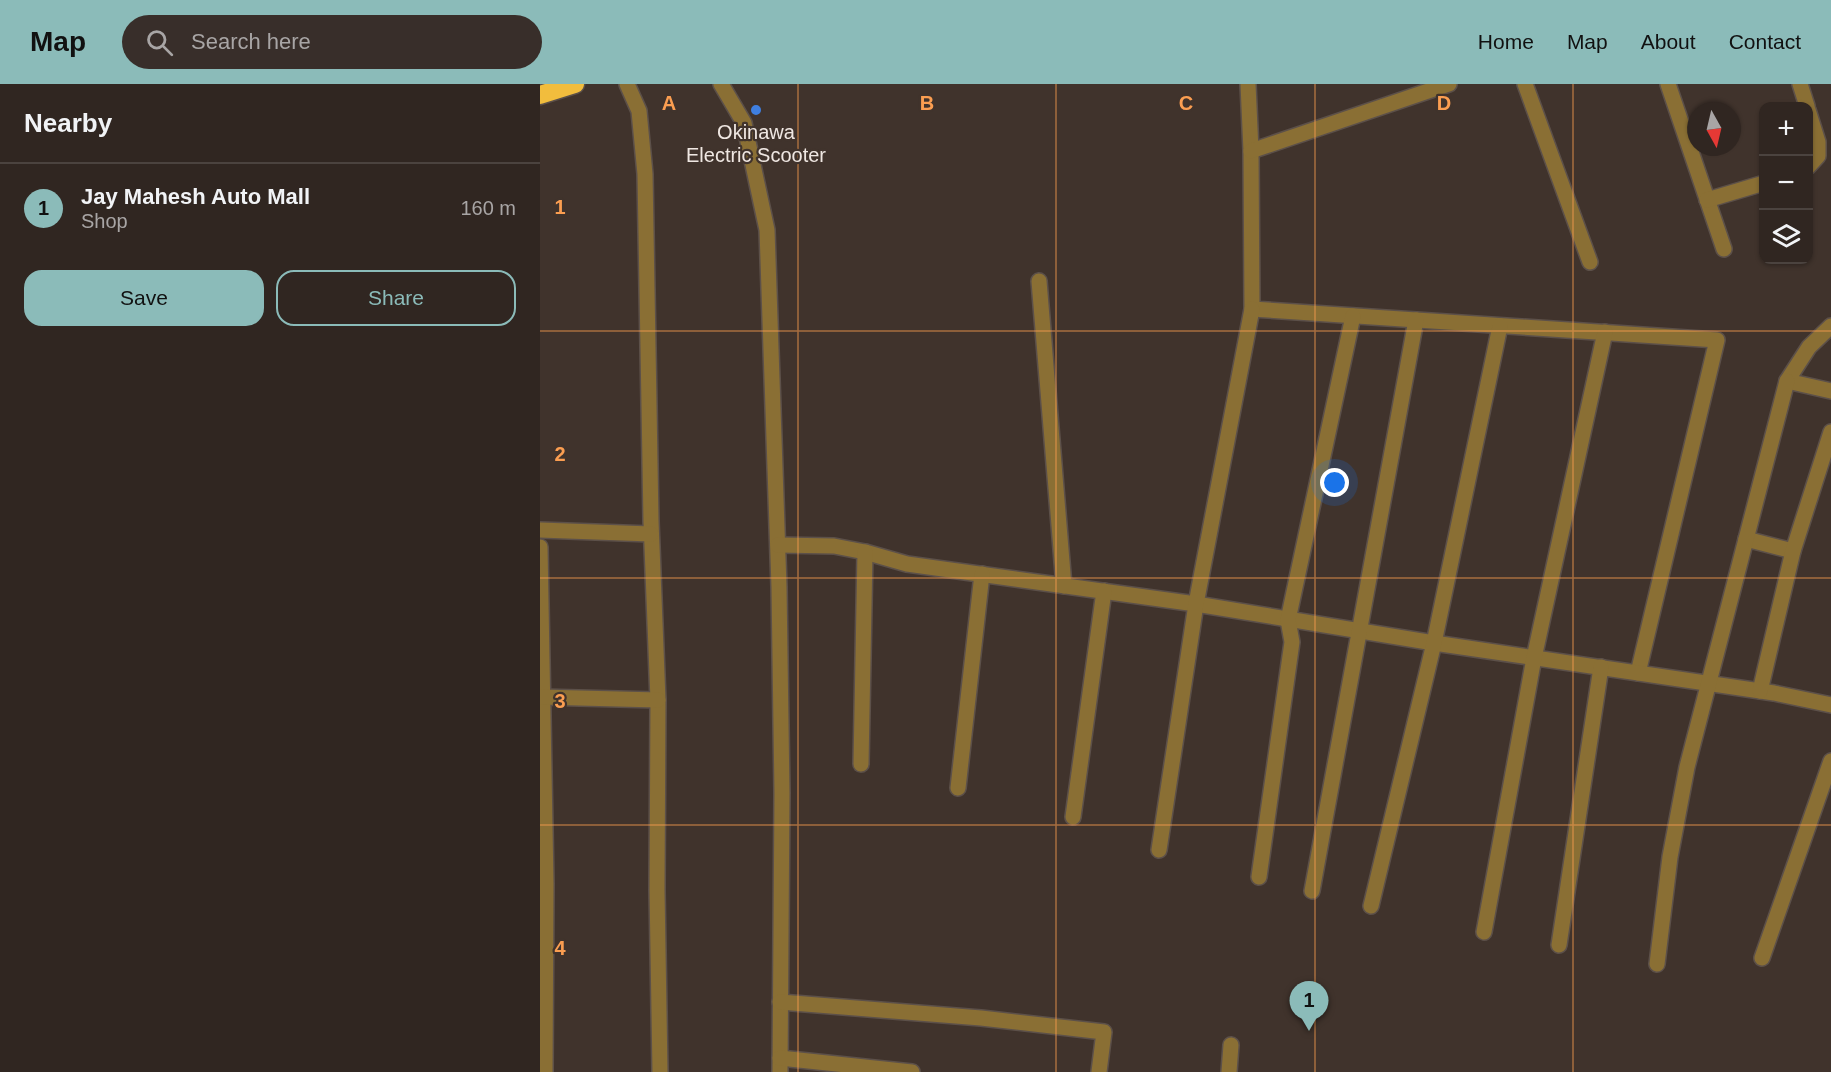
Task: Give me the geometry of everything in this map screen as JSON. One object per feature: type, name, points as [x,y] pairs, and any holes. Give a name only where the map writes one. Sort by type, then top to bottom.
[{"type":"highway","points":[[540,94],[575,84]]},
{"type":"street","points":[[627,84],[639,111],[645,174],[651,534],[658,700],[657,890],[660,1072]]},
{"type":"street","points":[[721,84],[744,123],[767,230],[778,546],[782,793],[780,1065],[912,1072]]},
{"type":"street","points":[[1159,850],[1196,604],[1252,309],[1251,151],[1248,84]]},
{"type":"street","points":[[1251,151],[1449,84]]},
{"type":"street","points":[[1525,84],[1590,261]]},
{"type":"street","points":[[1668,84],[1724,249]]},
{"type":"street","points":[[1800,84],[1806,102]]},
{"type":"street","points":[[1813,125],[1818,142],[1818,156],[1813,162]]},
{"type":"street","points":[[1707,200],[1759,184]]},
{"type":"street","points":[[1039,281],[1064,586]]},
{"type":"street","points":[[1252,309],[1717,340],[1638,673]]},
{"type":"street","points":[[1259,877],[1292,642],[1288,620],[1353,316]]},
{"type":"street","points":[[1312,891],[1416,320]]},
{"type":"street","points":[[1371,906],[1434,643],[1500,326]]},
{"type":"street","points":[[1657,964],[1670,857],[1686,767],[1787,381],[1809,347],[1831,326]]},
{"type":"street","points":[[1484,932],[1534,658],[1605,333]]},
{"type":"street","points":[[1787,381],[1831,391]]},
{"type":"street","points":[[1760,691],[1793,550],[1831,432]]},
{"type":"street","points":[[540,530],[651,534]]},
{"type":"street","points":[[1746,539],[1793,550]]},
{"type":"street","points":[[778,546],[834,546],[858,550],[907,564],[1196,604],[1434,643],[1760,691],[1831,705]]},
{"type":"street","points":[[540,547],[546,884],[545,1072]]},
{"type":"street","points":[[858,550],[861,764]]},
{"type":"street","points":[[958,788],[982,574]]},
{"type":"street","points":[[1073,817],[1104,591]]},
{"type":"street","points":[[1559,945],[1600,667]]},
{"type":"street","points":[[541,697],[658,700]]},
{"type":"street","points":[[1762,958],[1831,761]]},
{"type":"street","points":[[780,1002],[981,1018],[1104,1032],[1099,1072]]},
{"type":"street","points":[[1229,1072],[1231,1045]]},
{"type":"place","name":"Okinawa Electric Scooter","points":[[756,110]]},
{"type":"place","name":"Jay Mahesh Auto Mall","points":[[1309,1031]]}]
